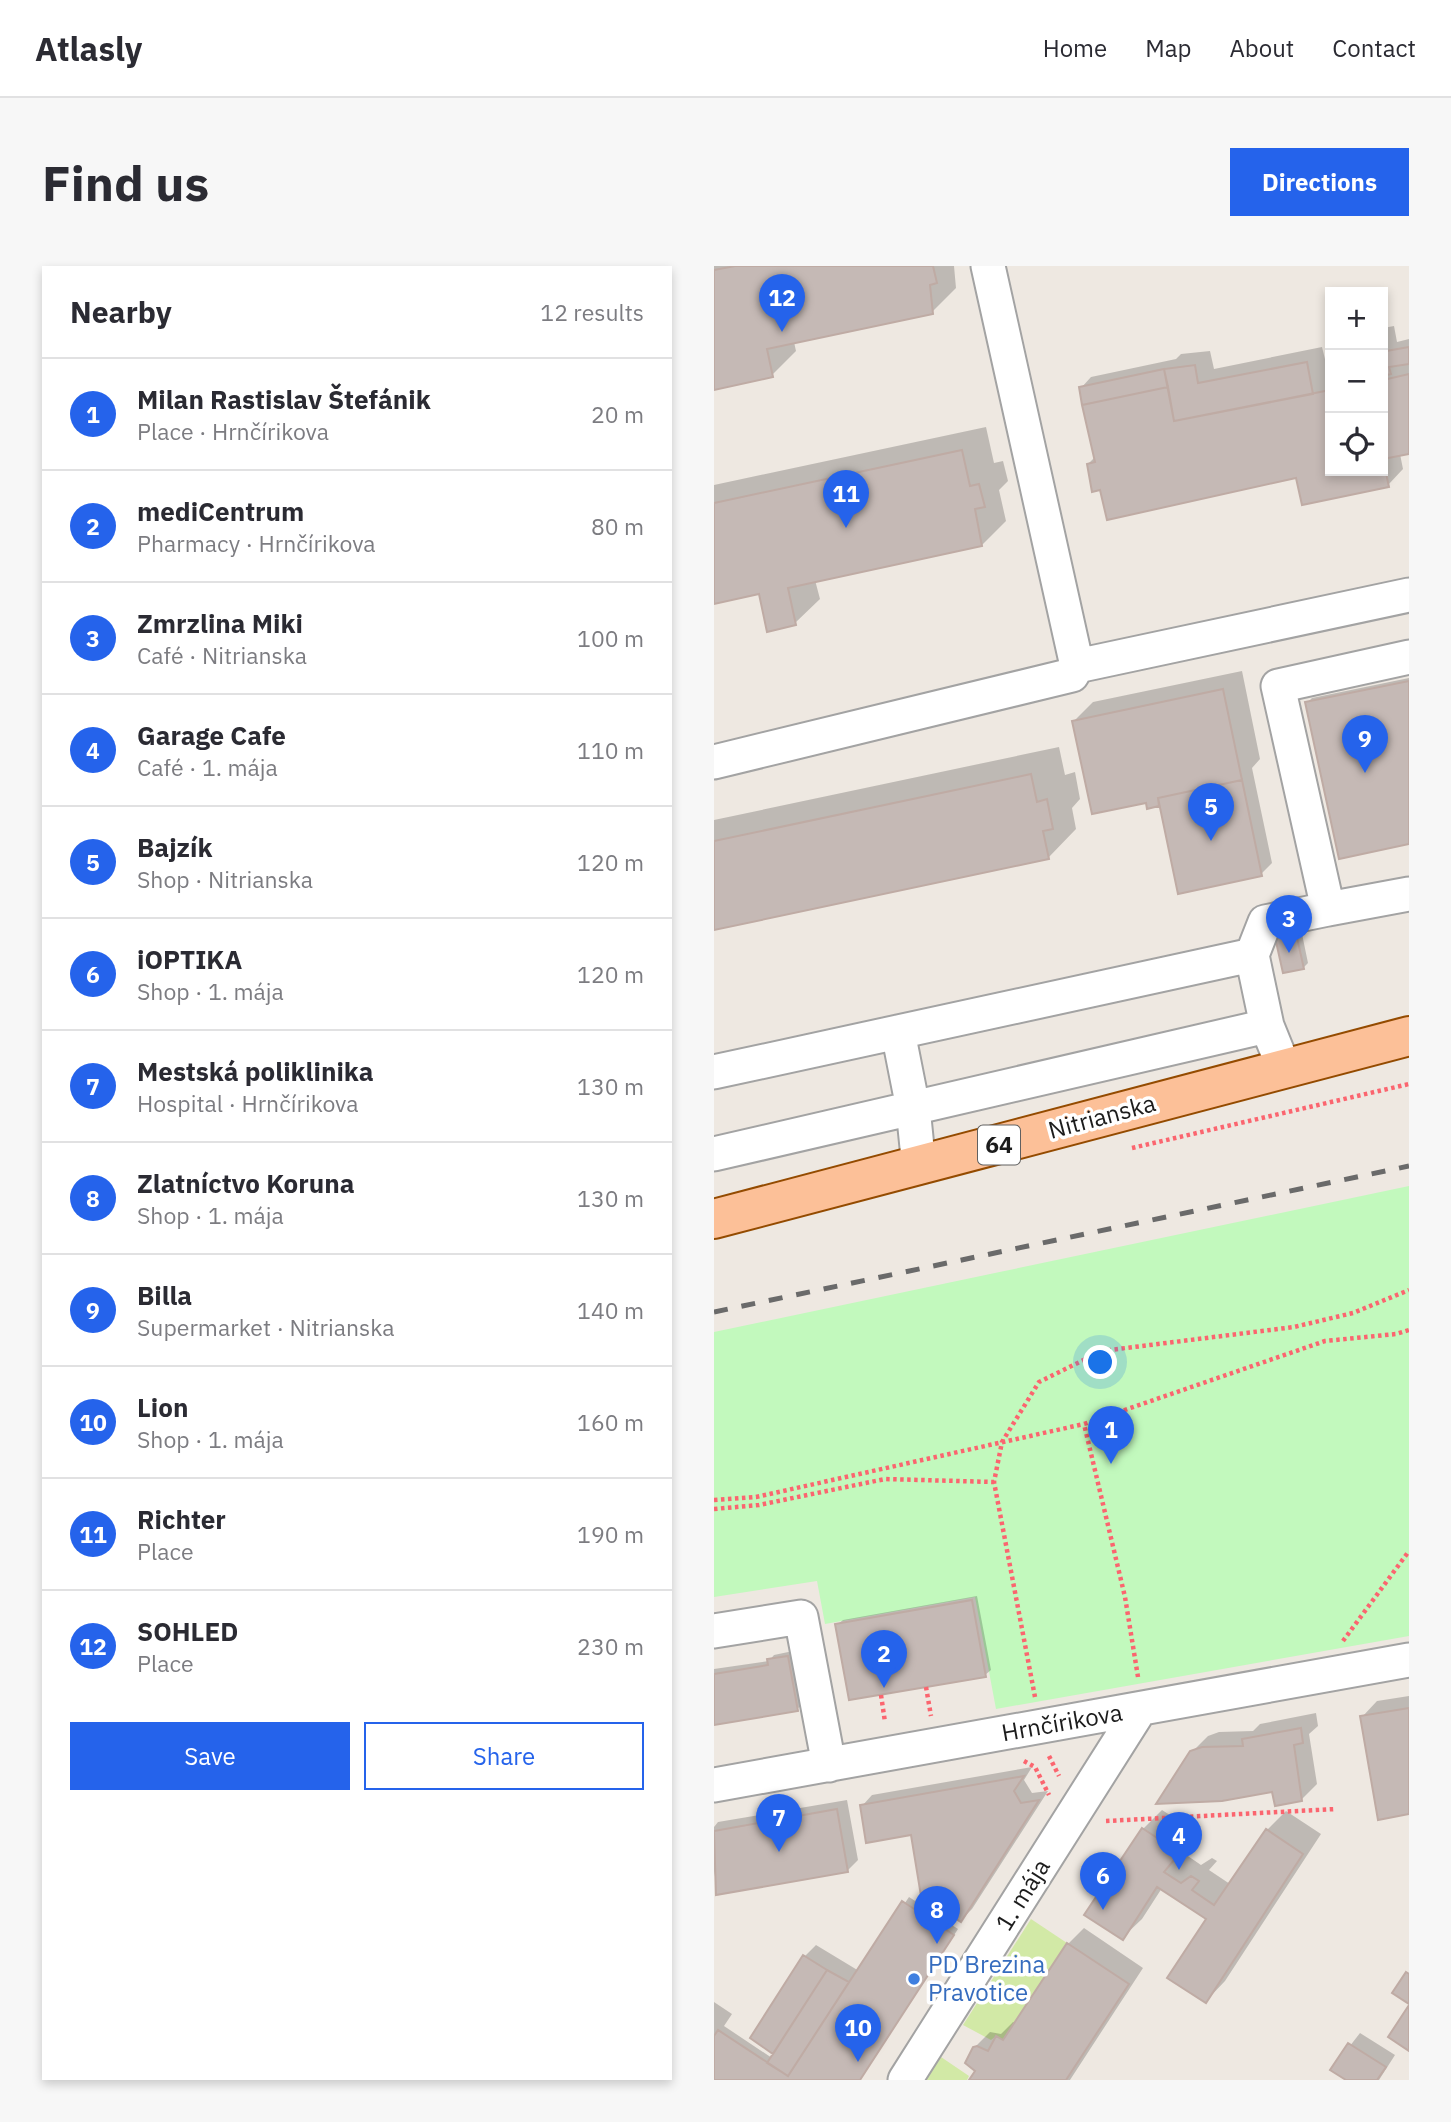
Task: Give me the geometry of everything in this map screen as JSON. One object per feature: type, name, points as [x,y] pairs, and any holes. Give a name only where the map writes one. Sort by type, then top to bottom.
[{"type":"main road","name":"Nitrianska","points":[[714,1219],[919,1167],[1409,1035]]},
{"type":"street","points":[[714,762],[1072,675],[1077,666],[988,266]]},
{"type":"street","points":[[1077,666],[1409,595]]},
{"type":"street","points":[[1328,909],[1278,686],[1409,657]]},
{"type":"street","points":[[1284,1068],[1267,1026],[1252,955],[1265,922],[1409,894]]},
{"type":"street","points":[[714,1072],[1252,955]]},
{"type":"street","points":[[714,1154],[1267,1026]]},
{"type":"street","points":[[898,1032],[913,1108],[919,1167]]},
{"type":"street","points":[[714,1631],[801,1616],[829,1765]]},
{"type":"street","name":"Hrnčírikova","points":[[714,1785],[829,1765],[1139,1697],[1409,1660]]},
{"type":"street","name":"1. mája","points":[[905,2080],[1139,1697]]},
{"type":"path","points":[[1126,1149],[1409,1084]]},
{"type":"path","points":[[1036,1704],[994,1482],[1002,1442],[1040,1382],[1102,1351],[1294,1327],[1353,1314],[1409,1290]]},
{"type":"path","points":[[714,1500],[756,1497],[1084,1424],[1325,1341],[1396,1334],[1409,1330]]},
{"type":"path","points":[[1084,1424],[1125,1597],[1139,1697]]},
{"type":"path","points":[[714,1509],[759,1505],[885,1479],[994,1482]]},
{"type":"path","points":[[1339,1651],[1347,1632],[1409,1551]]},
{"type":"path","points":[[926,1687],[928,1697]]},
{"type":"path","points":[[880,1695],[887,1732]]},
{"type":"path","points":[[1014,1756],[1035,1767],[1050,1800]]},
{"type":"path","points":[[1098,1822],[1336,1810]]},
{"type":"green space","points":[[1409,1186],[1409,1636],[996,1709],[975,1597],[825,1624],[817,1581],[714,1597],[714,1332]]},
{"type":"green space","points":[[1031,1919],[1067,1943],[1003,2040],[996,2036],[991,2040],[963,2025]]},
{"type":"green space","points":[[941,2057],[969,2076],[967,2080],[926,2080]]},
{"type":"building","points":[[735,266],[933,266],[937,283],[930,285],[933,314],[767,349],[773,377],[714,390],[714,270]]},
{"type":"building","points":[[1409,347],[1409,364],[1389,367],[1391,374],[1388,375],[1388,351]]},
{"type":"building","points":[[1307,362],[1313,394],[1174,421],[1164,369],[1195,365],[1198,383]]},
{"type":"building","points":[[1164,369],[1168,387],[1082,405],[1079,387]]},
{"type":"building","points":[[1409,374],[1409,454],[1388,458],[1388,379]]},
{"type":"building","points":[[1168,387],[1174,421],[1325,391],[1325,476],[1387,476],[1389,487],[1302,505],[1296,478],[1107,520],[1100,490],[1092,492],[1087,464],[1095,462],[1082,405]]},
{"type":"building","points":[[962,450],[970,486],[979,484],[985,507],[975,509],[982,546],[788,588],[796,625],[767,632],[759,594],[714,604],[714,503]]},
{"type":"building","points":[[1409,681],[1409,844],[1339,859],[1305,702]]},
{"type":"building","points":[[1223,689],[1242,780],[1158,798],[1159,806],[1147,809],[1146,803],[1092,814],[1072,721]]},
{"type":"building","points":[[1031,774],[1037,802],[1047,799],[1053,829],[1043,831],[1049,859],[714,930],[714,841]]},
{"type":"building","points":[[1242,780],[1262,876],[1178,894],[1158,798]]},
{"type":"building","points":[[1296,933],[1304,969],[1283,973],[1275,937]]},
{"type":"building","points":[[972,1600],[986,1677],[849,1700],[835,1624]]},
{"type":"building","points":[[788,1656],[798,1711],[714,1725],[714,1674],[768,1665],[767,1659]]},
{"type":"building","points":[[1409,1708],[1409,1814],[1378,1820],[1360,1716]]},
{"type":"building","points":[[1301,1728],[1303,1743],[1294,1745],[1302,1801],[1275,1806],[1272,1792],[1222,1801],[1156,1804],[1190,1751],[1202,1747],[1243,1746],[1242,1739]]},
{"type":"building","points":[[1024,1776],[1014,1791],[1021,1803],[1039,1800],[961,1922],[921,1896],[911,1835],[866,1843],[860,1805]]},
{"type":"building","points":[[837,1809],[848,1872],[716,1895],[714,1831]]},
{"type":"building","points":[[1142,1828],[1180,1853],[1164,1872],[1181,1883],[1191,1876],[1199,1881],[1192,1890],[1214,1905],[1266,1829],[1303,1854],[1206,2003],[1167,1978],[1206,1919],[1157,1887],[1123,1940],[1084,1915]]},
{"type":"building","points":[[902,1901],[954,1935],[860,2080],[714,2080],[714,2036],[718,2030],[788,2076]]},
{"type":"building","points":[[1067,1943],[1129,1984],[1066,2080],[969,2080],[975,2071],[965,2063],[973,2047],[988,2051],[996,2036],[1003,2040]]},
{"type":"building","points":[[803,1955],[827,1970],[773,2054],[750,2038]]},
{"type":"building","points":[[827,1970],[849,1982],[788,2076],[767,2063]]},
{"type":"building","points":[[1406,1972],[1409,1974],[1409,2004],[1392,1993]]},
{"type":"building","points":[[1409,2005],[1409,2051],[1388,2037]]},
{"type":"building","points":[[1348,2043],[1386,2067],[1377,2080],[1346,2080],[1330,2070]]},
{"type":"railway","points":[[714,1312],[1409,1166]]},
{"type":"place","name":"SOHLED","points":[[782,332]]},
{"type":"place","name":"Richter","points":[[846,528]]},
{"type":"place","name":"Billa","points":[[1365,773]]},
{"type":"place","name":"Bajzík","points":[[1211,841]]},
{"type":"place","name":"Zmrzlina Miki","points":[[1289,953]]},
{"type":"place","name":"Milan Rastislav Štefánik","points":[[1111,1464]]},
{"type":"place","name":"mediCentrum","points":[[884,1688]]},
{"type":"place","name":"Mestská poliklinika","points":[[779,1852]]},
{"type":"place","name":"Garage Cafe","points":[[1179,1870]]},
{"type":"place","name":"iOPTIKA","points":[[1103,1910]]},
{"type":"place","name":"Zlatníctvo Koruna","points":[[937,1944]]},
{"type":"place","name":"PD Brezina Pravotice","points":[[914,1979]]},
{"type":"place","name":"Lion","points":[[858,2062]]}]
